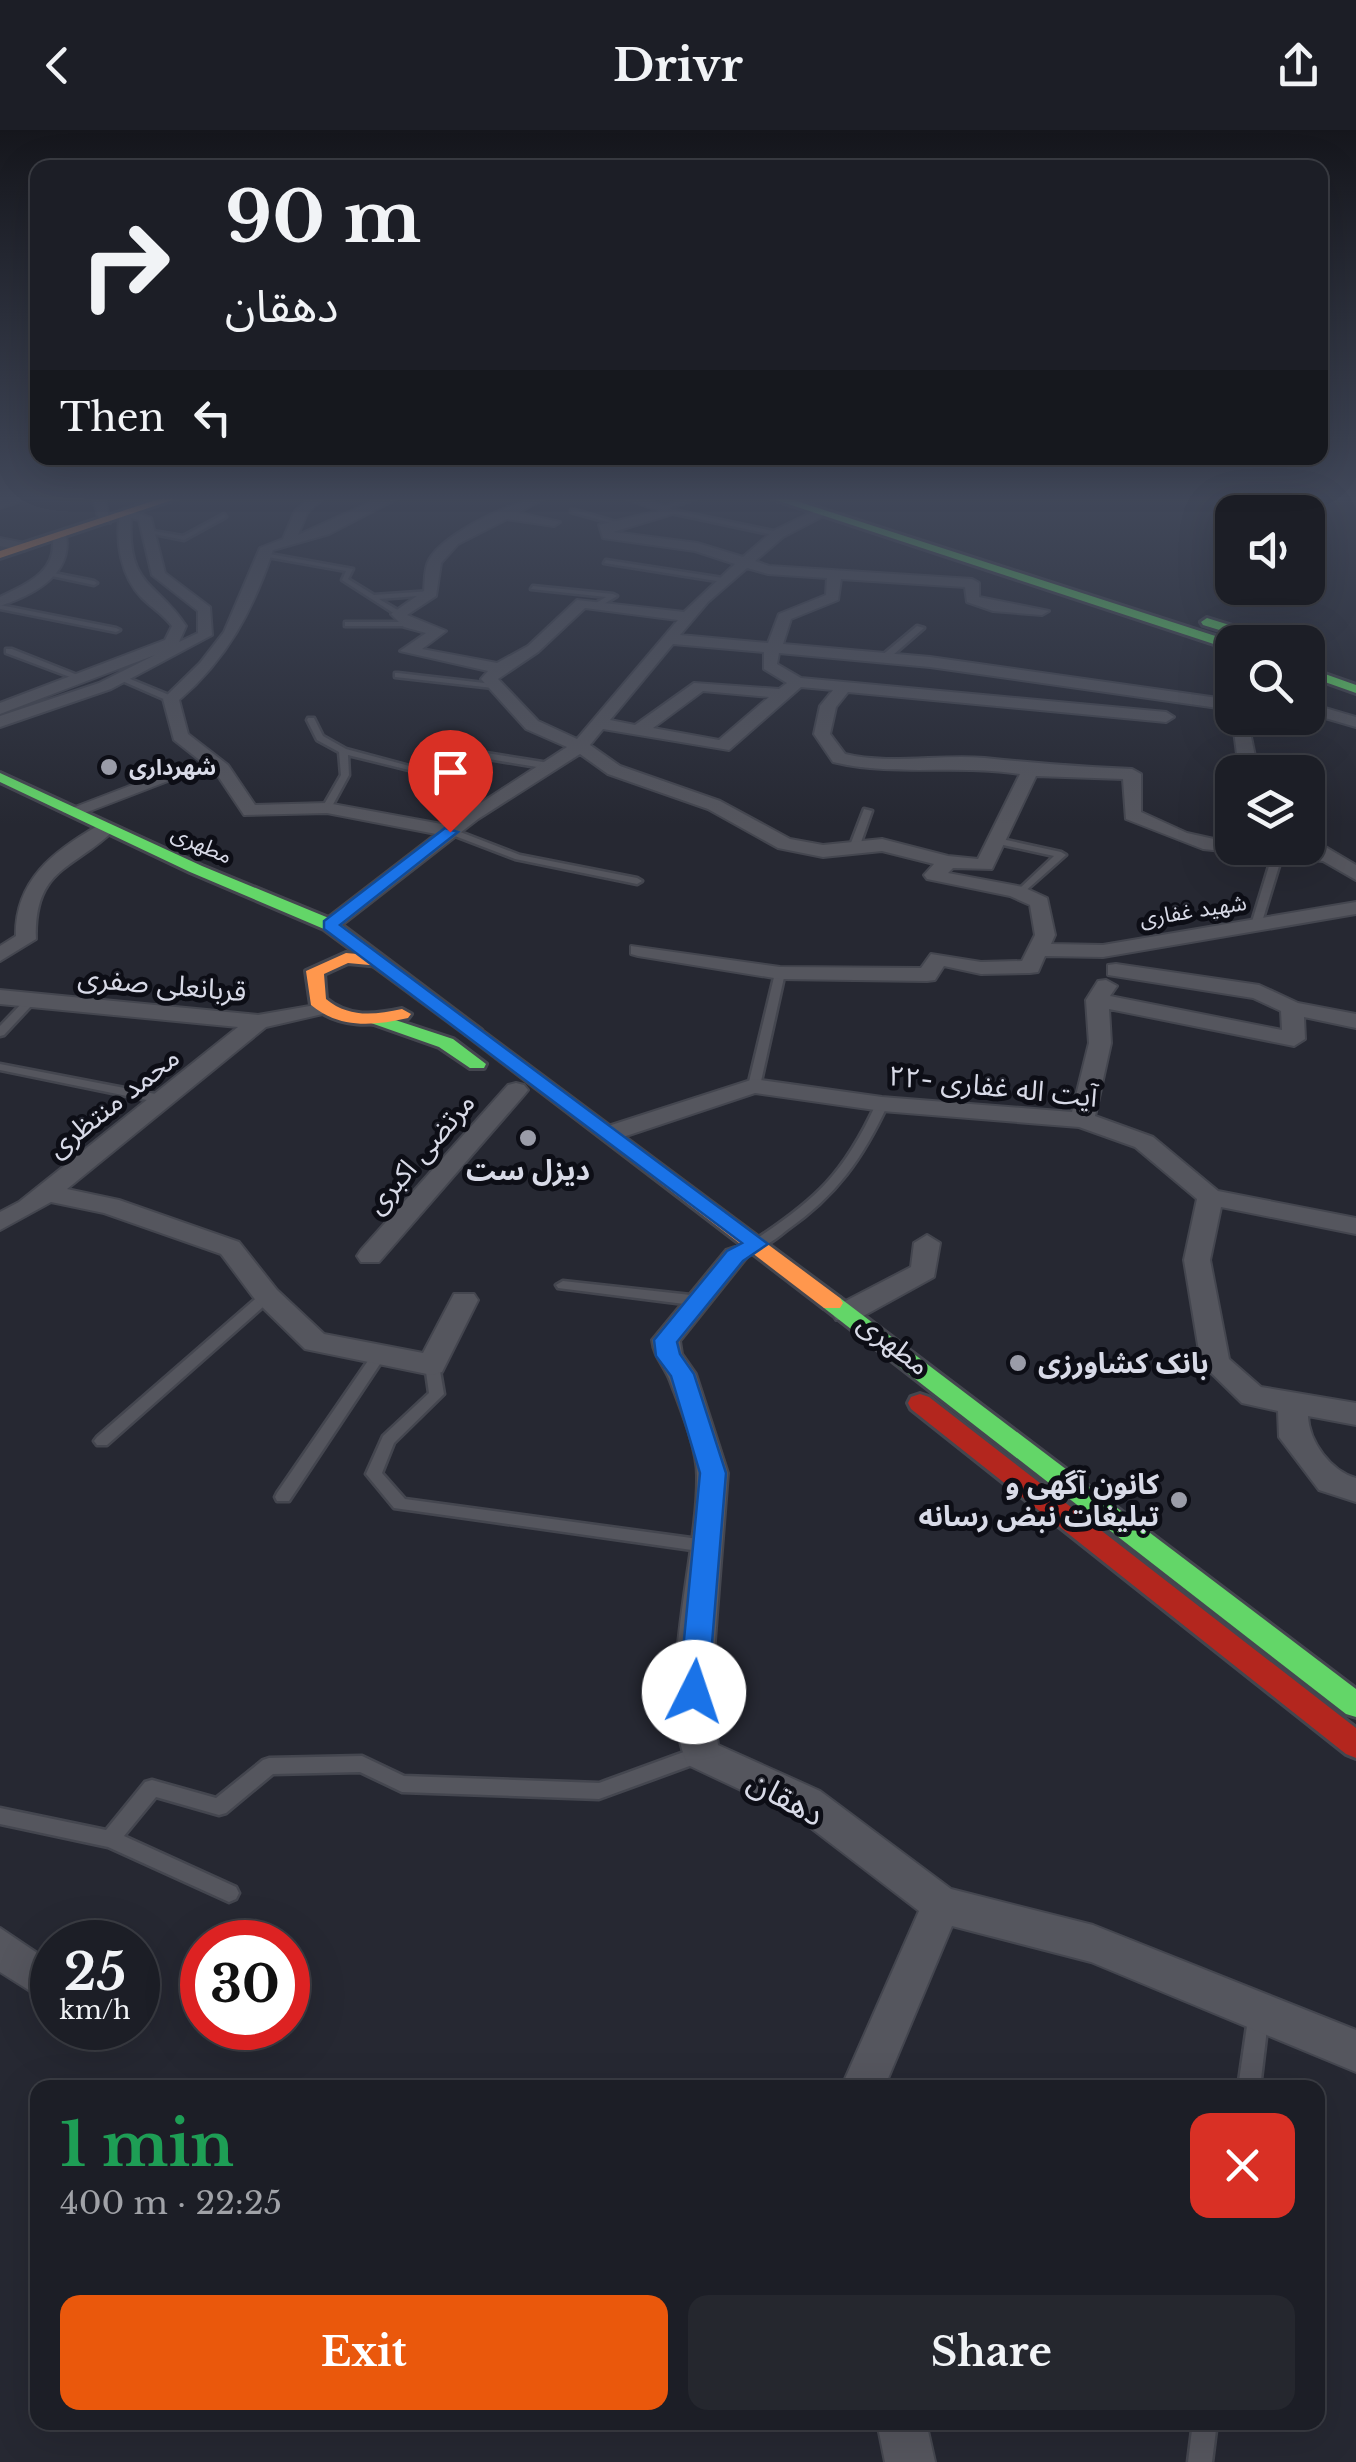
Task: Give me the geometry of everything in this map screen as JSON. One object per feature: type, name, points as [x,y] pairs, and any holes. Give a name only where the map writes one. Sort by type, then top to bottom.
[{"type":"main road","points":[[1122,607],[1215,640]]},
{"type":"main road","points":[[1153,607],[1215,625]]},
{"type":"main road","points":[[1325,660],[1356,670]]},
{"type":"main road","points":[[1325,678],[1356,688]]},
{"type":"main road","name":"مطهری","points":[[0,777],[71,812],[98,834],[292,926],[330,960]]},
{"type":"main road","name":"مطهری","points":[[0,795],[330,925],[611,1132],[746,1250],[811,1317]]},
{"type":"main road","points":[[304,936],[328,933],[330,925]]},
{"type":"main road","points":[[318,1008],[310,984],[315,972],[330,960],[347,956],[380,961]]},
{"type":"main road","points":[[377,1019],[410,1010],[416,1001],[412,988]]},
{"type":"main road","name":"مطهری","points":[[318,1008],[332,1015],[377,1019],[446,1043],[516,1090],[746,1250],[846,1312],[1356,1705]]},
{"type":"main road","name":"مطهری","points":[[902,1390],[1356,1745]]},
{"type":"street","points":[[0,710],[171,643],[179,626],[167,607]]},
{"type":"street","points":[[0,722],[123,678],[206,635],[205,610],[201,607]]},
{"type":"street","points":[[242,607],[224,650],[171,700],[180,736],[222,769],[250,810],[327,808],[450,832]]},
{"type":"street","points":[[416,607],[403,619],[439,631],[408,651],[499,668]]},
{"type":"street","points":[[577,607],[533,648],[499,668],[489,679],[493,686],[532,726],[580,746],[614,770],[714,805],[785,844],[823,851],[882,846],[948,862],[985,865],[1030,771]]},
{"type":"street","points":[[613,607],[688,617]]},
{"type":"street","points":[[330,925],[450,832],[580,746],[698,607]]},
{"type":"street","points":[[790,688],[768,666],[770,650],[783,636],[784,618],[810,607]]},
{"type":"street","points":[[994,607],[1042,610]]},
{"type":"street","points":[[670,638],[882,658],[1215,703]]},
{"type":"street","points":[[639,730],[700,686],[843,688],[1166,717]]},
{"type":"street","points":[[598,722],[723,746],[790,688]]},
{"type":"street","points":[[843,688],[828,706],[822,734],[840,758],[868,765],[983,763],[1030,771],[1132,774],[1136,790],[1132,815],[1175,838],[1215,849]]},
{"type":"street","points":[[1325,713],[1356,722]]},
{"type":"street","points":[[71,812],[159,781]]},
{"type":"street","points":[[0,955],[26,939],[28,900],[43,879],[98,834]]},
{"type":"street","points":[[1325,856],[1356,874]]},
{"type":"street","points":[[638,950],[780,973],[926,976],[938,958],[980,968],[1030,967],[1045,935],[1040,902],[1022,890],[963,886],[934,875],[948,862]]},
{"type":"street","name":"شهید غفاری","points":[[1038,950],[1109,961],[1256,925],[1356,908]]},
{"type":"street","points":[[1082,1120],[1100,1043],[1097,1000],[1109,961],[1259,992],[1292,1008],[1356,1021]]},
{"type":"street","name":"قربانعلی صفری","points":[[0,997],[28,1003],[258,1022],[318,1008]]},
{"type":"street","points":[[1097,1000],[1294,1039],[1292,1008]]},
{"type":"street","name":"محمد منتظری","points":[[0,1222],[46,1193],[138,1116],[166,1100],[258,1022]]},
{"type":"street","name":"۲۲- آیت اله غفاری","points":[[611,1132],[754,1086],[882,1104],[1082,1120],[1144,1142],[1210,1197]]},
{"type":"street","name":"مرتضی اکبری","points":[[370,1256],[516,1090]]},
{"type":"street","points":[[46,1193],[110,1206],[230,1248],[266,1296],[315,1342],[432,1365],[464,1300]]},
{"type":"street","points":[[1356,1226],[1210,1197],[1197,1260],[1215,1364],[1252,1396],[1356,1414]]},
{"type":"street","points":[[846,1312],[924,1270],[928,1243]]},
{"type":"street","points":[[701,1754],[694,1692],[713,1473],[682,1374],[668,1356],[666,1340],[746,1250]]},
{"type":"street","points":[[1292,1404],[1294,1438],[1330,1482],[1356,1490]]},
{"type":"street","name":"دهقان","points":[[701,1754],[807,1803],[941,1906],[1093,1944],[1356,2050]]},
{"type":"street","points":[[865,2080],[941,1906]]},
{"type":"street","points":[[0,1947],[30,1970]]},
{"type":"street","points":[[904,2430],[910,2462]]},
{"type":"lane","points":[[13,607],[116,630]]},
{"type":"lane","points":[[388,607],[403,619]]},
{"type":"lane","points":[[348,624],[403,619]]},
{"type":"lane","points":[[882,658],[920,628]]},
{"type":"lane","points":[[9,651],[81,678]]},
{"type":"lane","points":[[398,675],[493,686]]},
{"type":"lane","points":[[123,678],[171,700]]},
{"type":"lane","points":[[311,720],[320,738],[342,751],[412,768]]},
{"type":"lane","points":[[436,748],[549,766]]},
{"type":"lane","points":[[327,808],[345,776],[342,751]]},
{"type":"lane","points":[[854,848],[866,811]]},
{"type":"lane","points":[[450,832],[518,856],[636,881]]},
{"type":"lane","points":[[997,841],[1061,855],[1022,890]]},
{"type":"lane","points":[[1256,925],[1274,865]]},
{"type":"lane","points":[[754,1086],[780,973]]},
{"type":"lane","points":[[0,1034],[28,1003]]},
{"type":"lane","points":[[0,1067],[166,1100]]},
{"type":"lane","points":[[746,1250],[808,1212],[860,1154],[882,1104]]},
{"type":"lane","points":[[562,1285],[700,1301]]},
{"type":"lane","points":[[102,1441],[266,1296]]},
{"type":"lane","points":[[283,1496],[379,1354]]},
{"type":"lane","points":[[432,1365],[437,1394],[388,1440],[374,1474],[400,1504],[706,1546]]},
{"type":"lane","points":[[110,1839],[152,1788],[218,1807],[269,1766],[362,1764],[402,1784],[599,1790],[701,1754]]},
{"type":"lane","points":[[0,1816],[110,1839],[229,1893]]},
{"type":"lane","points":[[1250,2080],[1259,2011]]},
{"type":"lane","points":[[1200,2462],[1204,2430]]},
{"type":"traffic: fast","points":[[1111,607],[1215,640]]},
{"type":"traffic: fast","points":[[1207,622],[1216,625]]},
{"type":"traffic: fast","points":[[1325,678],[1356,689]]},
{"type":"traffic: fast","points":[[0,777],[196,869],[330,925],[472,1030]]},
{"type":"traffic: fast","points":[[377,1019],[446,1043],[477,1064]]},
{"type":"traffic: fast","points":[[832,1303],[1356,1705]]},
{"type":"traffic: slow","points":[[380,961],[346,958],[315,971],[317,1001],[336,1014],[357,1019],[402,1014]]},
{"type":"traffic: slow","points":[[472,1030],[832,1303]]},
{"type":"traffic: jam","points":[[920,1403],[1356,1745]]},
{"type":"place","name":"شهرداری","points":[[109,767]]},
{"type":"place","name":"دیزل ست","points":[[528,1138]]},
{"type":"place","name":"بانک کشاورزی","points":[[1018,1363]]},
{"type":"place","name":"کانون آگهی و تبلیغات نبض رسانه","points":[[1179,1500]]},
{"type":"route","points":[[450,832],[330,925],[758,1244],[735,1256],[666,1340],[668,1356],[682,1374],[713,1473],[694,1692]]}]
